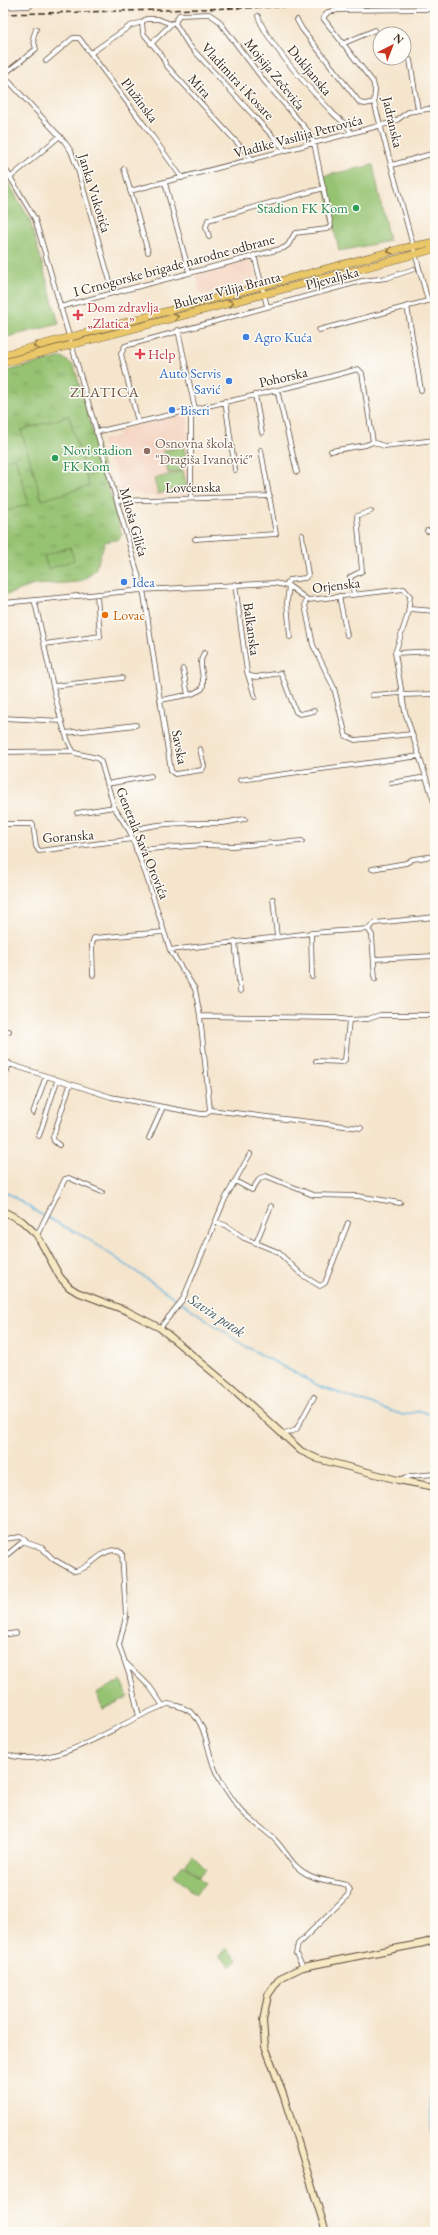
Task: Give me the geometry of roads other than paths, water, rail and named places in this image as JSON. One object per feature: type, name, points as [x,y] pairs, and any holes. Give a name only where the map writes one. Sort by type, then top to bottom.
[{"type":"main road","name":"Bulevar Vilija Branta","points":[[3,363],[264,294],[415,250],[435,242]]},
{"type":"main road","name":"Bulevar Vilija Branta","points":[[3,355],[262,286],[415,250],[435,249]]},
{"type":"street","points":[[3,7],[30,6]]},
{"type":"street","name":"Jadranska","points":[[428,301],[374,102],[375,90],[373,82],[323,18],[328,12],[339,10],[435,8]]},
{"type":"street","name":"Mojsija Zečevića","points":[[174,23],[179,15],[209,14],[220,22],[265,82],[308,131],[314,143],[332,224]]},
{"type":"street","name":"Dukljanska","points":[[258,16],[276,46],[332,113],[346,123],[351,133]]},
{"type":"street","points":[[91,53],[130,26],[151,18],[174,23]]},
{"type":"street","points":[[298,20],[306,35],[360,103],[365,104],[374,102]]},
{"type":"street","name":"Mira","points":[[142,22],[143,33],[166,65],[253,160]]},
{"type":"street","points":[[151,44],[174,23]]},
{"type":"street","name":"Vladimira i Kosare","points":[[174,23],[194,51],[286,151]]},
{"type":"street","name":"Janka Vukotića","points":[[36,29],[33,38],[36,49],[3,75],[60,136],[71,151],[78,170],[113,292]]},
{"type":"street","points":[[342,44],[372,31]]},
{"type":"street","name":"Plužinska","points":[[46,61],[77,37],[91,53],[182,178]]},
{"type":"street","points":[[411,66],[418,110]]},
{"type":"street","name":"Vladike Vasilija Petrovića","points":[[130,191],[253,160],[381,125],[397,120],[408,112],[435,108]]},
{"type":"street","points":[[11,177],[60,136]]},
{"type":"street","points":[[392,165],[435,153]]},
{"type":"street","name":"Miloša Gilića","points":[[3,165],[35,219],[142,590]]},
{"type":"street","points":[[124,170],[148,252]]},
{"type":"street","points":[[165,183],[189,272]]},
{"type":"street","points":[[209,237],[206,227],[208,220],[324,188]]},
{"type":"street","name":"I Crnogorske brigade narodne odbrane","points":[[60,307],[286,247],[295,233],[327,229],[332,224]]},
{"type":"street","points":[[254,255],[267,306]]},
{"type":"street","name":"Pljevaljska","points":[[138,422],[122,350],[128,344],[362,281],[387,278],[414,269]]},
{"type":"street","points":[[319,330],[435,299]]},
{"type":"street","points":[[407,306],[420,390]]},
{"type":"street","points":[[178,330],[193,409],[191,498]]},
{"type":"street","name":"Pohorska","points":[[96,432],[360,370],[367,399],[371,439],[373,442]]},
{"type":"street","points":[[277,390],[297,472]]},
{"type":"street","points":[[255,395],[262,433]]},
{"type":"street","points":[[224,401],[235,470]]},
{"type":"street","points":[[331,451],[366,445],[373,442],[384,446],[435,440]]},
{"type":"street","points":[[195,539],[274,536],[276,532],[261,450]]},
{"type":"street","name":"Lovćenska","points":[[116,500],[270,496]]},
{"type":"street","points":[[354,594],[350,577],[362,570],[357,516],[372,511]]},
{"type":"street","points":[[427,531],[435,530]]},
{"type":"street","points":[[290,637],[287,602],[289,580],[305,578],[308,575],[302,535]]},
{"type":"street","points":[[3,603],[142,590],[235,584],[274,583],[288,586]]},
{"type":"street","name":"Balkanska","points":[[235,584],[248,672],[255,697]]},
{"type":"street","name":"Orjenska","points":[[288,586],[306,600],[402,589],[410,596],[410,609]]},
{"type":"street","name":"Savska","points":[[142,590],[161,700],[171,771],[175,774],[202,770],[204,765],[200,750]]},
{"type":"street","points":[[45,644],[100,636],[97,595]]},
{"type":"street","points":[[339,596],[347,635]]},
{"type":"street","points":[[3,752],[73,751],[62,721],[34,600]]},
{"type":"street","points":[[306,600],[305,605],[313,644],[334,688],[346,736],[355,740],[412,734]]},
{"type":"street","points":[[435,611],[410,609],[395,653],[402,694],[412,734],[435,806],[435,819]]},
{"type":"street","points":[[395,653],[435,651]]},
{"type":"street","points":[[161,700],[199,692],[203,688],[200,663],[204,653]]},
{"type":"street","points":[[183,669],[188,695]]},
{"type":"street","name":"Balkanska","points":[[250,676],[254,678],[281,673],[296,712],[300,714],[314,711]]},
{"type":"street","points":[[54,686],[77,685],[122,678]]},
{"type":"street","points":[[372,695],[435,694]]},
{"type":"street","points":[[3,718],[62,721]]},
{"type":"street","points":[[66,733],[136,725]]},
{"type":"street","name":"Generala Sava Orovića","points":[[73,751],[100,760],[114,807],[133,839],[160,914],[163,932],[170,950],[194,985],[200,1016],[210,1110]]},
{"type":"street","points":[[240,780],[420,756]]},
{"type":"street","points":[[108,784],[151,776]]},
{"type":"street","points":[[391,783],[426,777]]},
{"type":"street","points":[[77,813],[114,807]]},
{"type":"street","points":[[130,832],[169,824],[207,822],[222,823],[245,819]]},
{"type":"street","name":"Goranska","points":[[3,824],[33,824],[36,846],[39,851],[133,839]]},
{"type":"street","points":[[136,850],[203,845],[232,846],[302,841]]},
{"type":"street","points":[[372,869],[406,863],[413,859],[435,856]]},
{"type":"street","points":[[273,898],[277,937]]},
{"type":"street","points":[[170,950],[311,932],[368,929],[375,923],[435,917]]},
{"type":"street","points":[[368,929],[372,934],[375,979]]},
{"type":"street","points":[[93,975],[92,944],[94,938],[163,932]]},
{"type":"street","points":[[311,932],[312,976]]},
{"type":"street","points":[[235,942],[240,991]]},
{"type":"street","points":[[374,959],[435,956]]},
{"type":"street","points":[[200,1016],[335,1018],[368,1020],[380,1015],[435,1015]]},
{"type":"street","points":[[316,1061],[342,1062],[344,1060],[349,1020]]},
{"type":"street","points":[[3,1030],[9,1031]]},
{"type":"street","points":[[3,1062],[57,1081],[117,1099],[204,1114],[210,1110],[362,1128]]},
{"type":"street","points":[[3,1086],[9,1063]]},
{"type":"street","points":[[33,1113],[46,1076]]},
{"type":"street","points":[[39,1136],[57,1081]]},
{"type":"street","points":[[59,1145],[54,1141],[53,1137],[70,1085]]},
{"type":"street","points":[[149,1138],[164,1107]]},
{"type":"street","points":[[160,1328],[183,1299],[216,1222],[235,1181],[250,1154]]},
{"type":"street","points":[[235,1181],[252,1190],[260,1178],[266,1176],[313,1195],[358,1196],[400,1203]]},
{"type":"street","points":[[37,1235],[65,1179],[69,1178],[102,1192]]},
{"type":"street","points":[[256,1243],[271,1206]]},
{"type":"street","points":[[3,1211],[22,1221],[37,1235],[60,1277],[69,1286],[77,1292],[127,1311],[160,1328],[222,1379],[282,1435],[310,1456],[398,1480],[435,1487]]},
{"type":"street","points":[[216,1222],[256,1243],[278,1252],[306,1279],[322,1286],[348,1223]]},
{"type":"street","points":[[282,1435],[296,1430],[314,1397]]},
{"type":"street","points":[[398,1480],[411,1476],[435,1474]]},
{"type":"street","points":[[3,1540],[20,1537],[24,1539],[24,1542],[42,1548],[53,1559],[74,1571],[83,1569],[108,1552],[114,1550],[122,1554],[126,1617],[119,1645],[139,1716]]},
{"type":"street","points":[[3,1558],[24,1542]]},
{"type":"street","points":[[3,1635],[16,1633]]},
{"type":"street","points":[[125,1663],[150,1687],[163,1706]]},
{"type":"street","points":[[3,1753],[23,1759],[58,1755],[119,1728],[139,1716],[163,1706],[176,1705],[190,1712],[199,1721],[205,1731],[212,1761],[238,1808],[250,1821],[277,1841],[289,1860],[311,1876],[346,1885],[349,1890],[348,1895],[298,1944],[296,1954],[303,1967]]},
{"type":"street","points":[[326,2232],[284,2096],[268,2056],[263,2031],[264,2008],[272,1987],[284,1974],[303,1967],[424,1944],[435,1939]]},
{"type":"waterway","name":"Savin potok","points":[[3,1190],[40,1214],[85,1237],[247,1347],[321,1387],[403,1415],[420,1411],[435,1416]]},
{"type":"waterway","points":[[435,2070],[430,2108],[435,2147]]},
{"type":"railway","points":[[3,14],[435,3]]},
{"type":"place","name":"Stadion FK Kom","points":[[356,208]]},
{"type":"place","name":"Dom zdravlja „Zlatica”","points":[[78,315]]},
{"type":"place","name":"Agro Kuća","points":[[246,337]]},
{"type":"place","name":"Help","points":[[140,354]]},
{"type":"place","name":"Auto Servis Savić","points":[[229,381]]},
{"type":"place","name":"Biseri","points":[[172,410]]},
{"type":"place","name":"Osnovna škola \"Dragiša Ivanović\"","points":[[147,451]]},
{"type":"place","name":"Novi stadion FK Kom","points":[[55,458]]},
{"type":"place","name":"Idea","points":[[124,582]]},
{"type":"place","name":"Lovac","points":[[105,615]]},
{"type":"district","name":"ZLATICA","points":[[105,391]]}]
